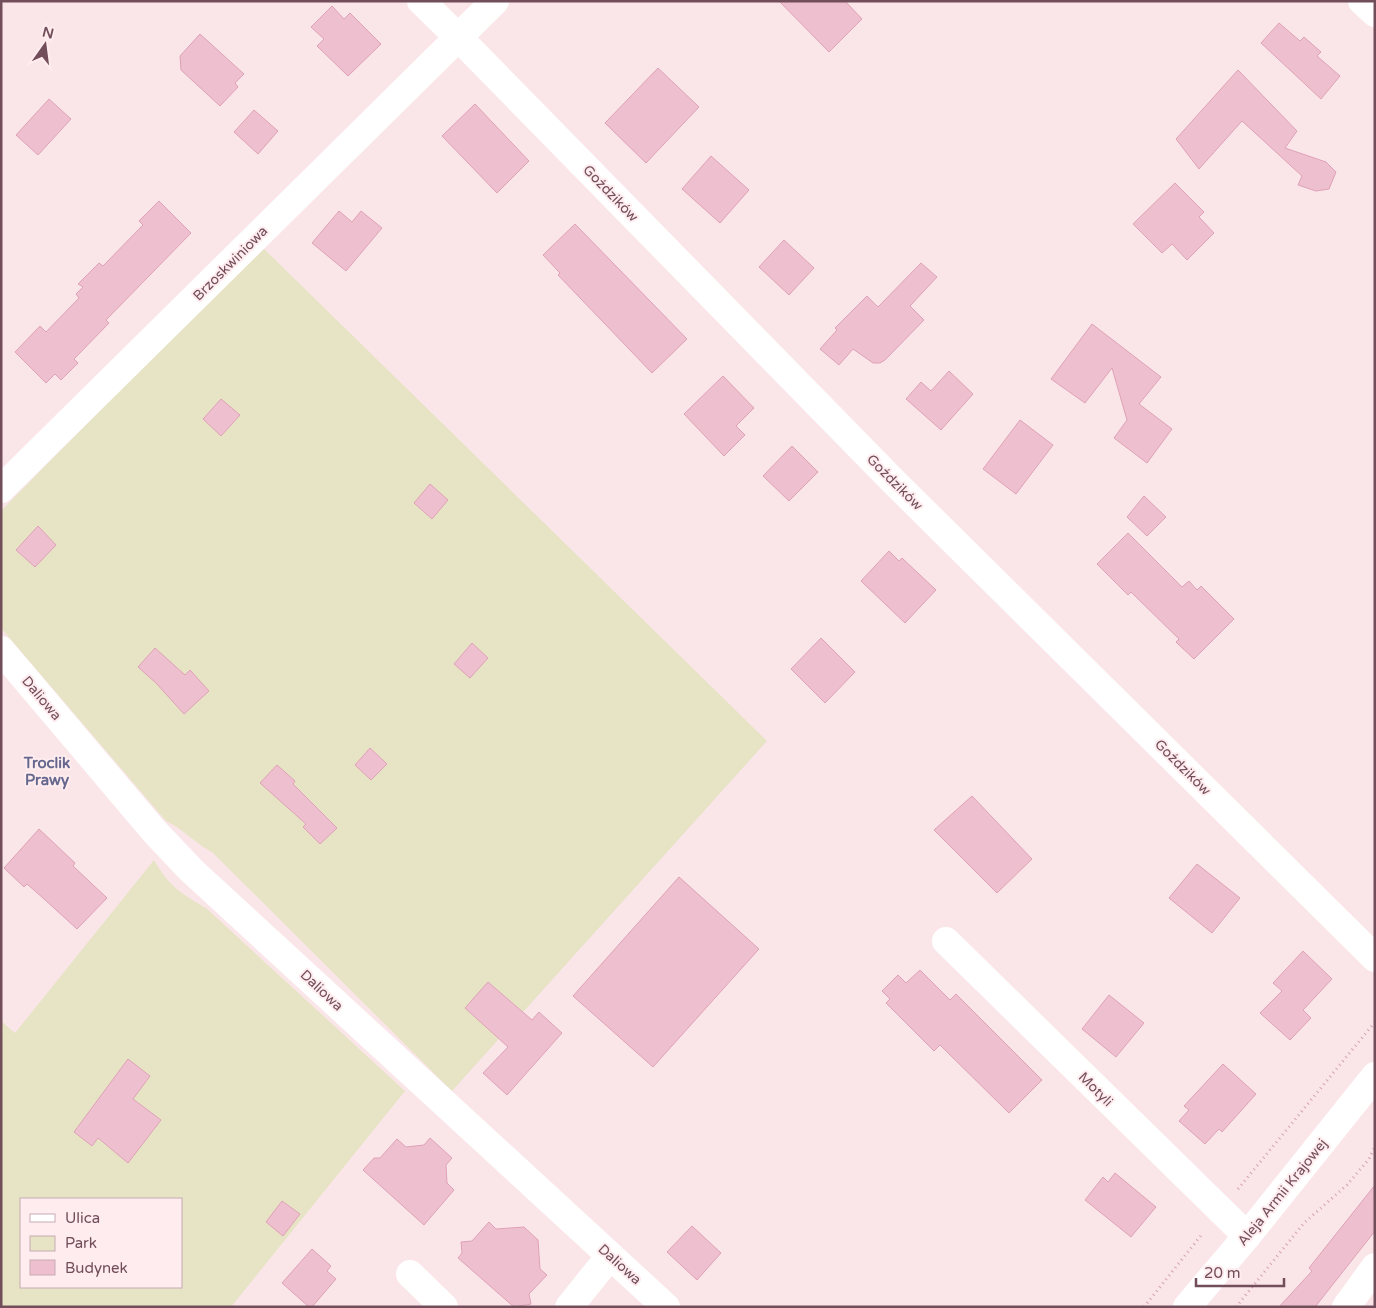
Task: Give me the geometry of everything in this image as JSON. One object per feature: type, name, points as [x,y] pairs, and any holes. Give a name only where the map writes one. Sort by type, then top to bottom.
[{"type":"street","name":"Goździków","points":[[421,1],[900,488],[1375,958]]},
{"type":"street","name":"Brzoskwiniowa","points":[[1,489],[495,1]]},
{"type":"street","points":[[1362,1],[1375,13]]},
{"type":"street","name":"Daliowa","points":[[1,650],[154,831],[191,870],[666,1307]]},
{"type":"street","name":"Motyli","points":[[946,941],[1247,1236]]},
{"type":"street","name":"Aleja Armii Krajowej","points":[[1187,1307],[1247,1236],[1375,1076]]},
{"type":"street","points":[[569,1307],[610,1256]]},
{"type":"street","points":[[1346,1307],[1375,1267]]},
{"type":"street","points":[[410,1274],[444,1307]]},
{"type":"path","points":[[1144,1307],[1375,1022]]},
{"type":"path","points":[[1236,1307],[1304,1223],[1347,1185],[1369,1159],[1375,1146]]},
{"type":"green space","points":[[261,246],[767,741],[452,1091],[213,853],[166,821],[1,628],[1,511]]},
{"type":"green space","points":[[154,860],[170,883],[206,908],[405,1091],[231,1307],[1,1307],[1,1021],[15,1033]]},
{"type":"building","points":[[779,1],[845,1],[862,19],[829,52]]},
{"type":"building","points":[[332,6],[344,19],[350,13],[381,44],[348,76],[317,46],[324,39],[311,27]]},
{"type":"building","points":[[1279,23],[1300,41],[1304,37],[1321,52],[1317,56],[1340,76],[1321,99],[1261,43]]},
{"type":"building","points":[[200,34],[244,74],[235,83],[238,87],[220,106],[181,70],[180,56]]},
{"type":"building","points":[[658,68],[699,107],[646,163],[605,123]]},
{"type":"building","points":[[1238,70],[1297,131],[1285,148],[1326,162],[1336,172],[1329,189],[1316,191],[1298,185],[1302,176],[1242,121],[1199,169],[1176,139]]},
{"type":"building","points":[[49,99],[71,119],[38,155],[16,135]]},
{"type":"building","points":[[475,104],[529,161],[497,193],[442,136]]},
{"type":"building","points":[[254,110],[278,131],[258,154],[234,132]]},
{"type":"building","points":[[711,156],[749,190],[720,223],[682,189]]},
{"type":"building","points":[[1175,183],[1204,212],[1199,217],[1214,233],[1187,260],[1172,244],[1162,253],[1133,224]]},
{"type":"building","points":[[159,201],[191,233],[106,320],[109,323],[74,359],[78,363],[61,380],[55,374],[46,383],[15,352],[40,326],[46,332],[79,298],[76,294],[83,287],[78,284],[99,263],[103,266],[143,225],[139,221]]},
{"type":"building","points":[[339,211],[352,222],[361,211],[382,228],[346,271],[312,243]]},
{"type":"building","points":[[575,224],[687,339],[652,373],[558,275],[560,273],[543,255]]},
{"type":"building","points":[[784,240],[814,268],[789,295],[759,267]]},
{"type":"building","points":[[921,263],[937,277],[910,306],[924,320],[885,360],[880,363],[873,363],[853,349],[839,365],[820,349],[837,330],[835,328],[867,296],[878,307]]},
{"type":"building","points":[[1092,324],[1161,377],[1139,404],[1172,429],[1147,463],[1114,438],[1127,420],[1112,368],[1085,403],[1051,379]]},
{"type":"building","points":[[949,371],[973,394],[941,430],[906,399],[921,382],[931,391]]},
{"type":"building","points":[[723,376],[754,408],[736,426],[745,435],[724,456],[684,414]]},
{"type":"building","points":[[221,399],[240,415],[221,436],[203,419]]},
{"type":"building","points":[[1020,420],[1053,445],[1016,494],[983,469]]},
{"type":"building","points":[[792,446],[818,472],[789,501],[763,476]]},
{"type":"building","points":[[430,484],[448,500],[432,519],[414,503]]},
{"type":"building","points":[[1144,496],[1166,517],[1147,536],[1127,517]]},
{"type":"building","points":[[38,526],[56,545],[35,567],[16,550]]},
{"type":"building","points":[[1128,533],[1182,587],[1189,581],[1197,590],[1201,586],[1234,619],[1194,659],[1176,642],[1179,639],[1131,592],[1128,595],[1097,564]]},
{"type":"building","points":[[889,551],[899,561],[902,558],[936,590],[905,623],[861,581]]},
{"type":"building","points":[[821,638],[855,672],[825,703],[791,669]]},
{"type":"building","points":[[472,643],[488,658],[470,678],[454,664]]},
{"type":"building","points":[[155,648],[185,675],[190,670],[209,691],[184,714],[156,683],[138,667]]},
{"type":"building","points":[[370,748],[387,764],[371,780],[355,765]]},
{"type":"building","points":[[277,765],[295,781],[293,784],[337,828],[320,844],[303,827],[306,824],[260,783]]},
{"type":"building","points":[[972,796],[1032,859],[997,893],[934,830]]},
{"type":"building","points":[[39,829],[75,863],[73,866],[107,898],[77,929],[27,884],[24,887],[4,868]]},
{"type":"building","points":[[1197,864],[1240,898],[1212,933],[1169,898]]},
{"type":"building","points":[[679,877],[759,949],[653,1067],[573,996]]},
{"type":"building","points":[[1303,951],[1332,979],[1303,1010],[1311,1018],[1290,1040],[1260,1013],[1282,991],[1273,983]]},
{"type":"building","points":[[920,970],[950,1000],[956,994],[1042,1080],[1009,1113],[940,1045],[934,1051],[886,1003],[890,999],[882,991],[898,975],[906,983]]},
{"type":"building","points":[[488,982],[532,1020],[539,1012],[562,1033],[507,1095],[483,1073],[508,1047],[465,1008]]},
{"type":"building","points":[[1109,995],[1144,1023],[1116,1057],[1082,1029]]},
{"type":"building","points":[[128,1059],[150,1076],[133,1099],[161,1120],[128,1163],[98,1138],[92,1146],[74,1132]]},
{"type":"building","points":[[1223,1064],[1256,1094],[1222,1132],[1219,1129],[1205,1144],[1179,1121],[1189,1110],[1184,1106]]},
{"type":"building","points":[[430,1138],[452,1158],[446,1165],[447,1183],[454,1190],[424,1225],[363,1170],[374,1158],[380,1158],[397,1139],[406,1147],[424,1145]]},
{"type":"building","points":[[1115,1173],[1156,1207],[1131,1237],[1085,1200],[1103,1177],[1108,1182]]},
{"type":"building","points":[[1375,1185],[1375,1231],[1315,1307],[1279,1307],[1312,1271],[1309,1268]]},
{"type":"building","points":[[282,1201],[300,1214],[283,1236],[266,1222]]},
{"type":"building","points":[[489,1222],[496,1229],[524,1227],[538,1240],[540,1269],[547,1275],[529,1294],[531,1304],[514,1307],[458,1258],[462,1253],[461,1242],[472,1241]]},
{"type":"building","points":[[692,1226],[721,1253],[697,1280],[667,1252]]},
{"type":"building","points":[[312,1249],[331,1266],[327,1271],[336,1279],[312,1307],[309,1307],[282,1283]]},
{"type":"district","name":"Troclik Prawy","points":[[47,772]]}]
